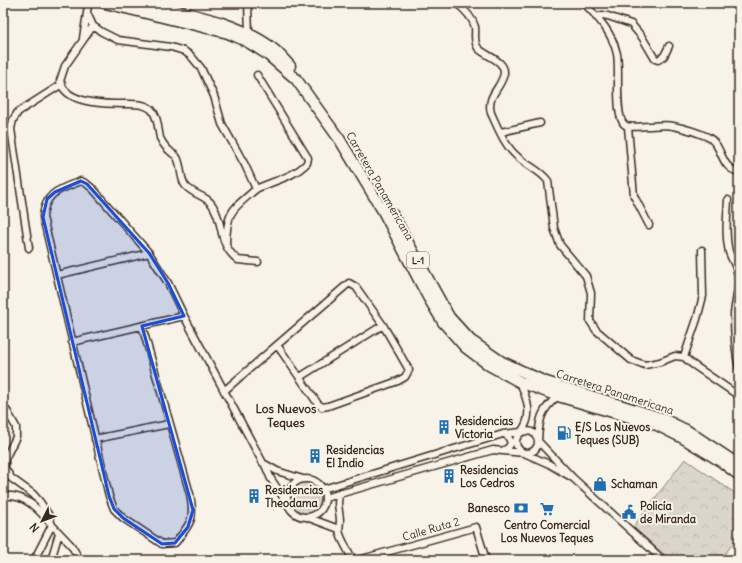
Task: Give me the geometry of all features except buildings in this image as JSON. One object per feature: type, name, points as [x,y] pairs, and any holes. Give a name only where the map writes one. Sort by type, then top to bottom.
[{"type":"main road","name":"Carretera Panamericana","points":[[106,3],[228,33],[248,42],[267,54],[296,79],[344,146],[383,211],[428,297],[443,322],[465,347],[489,365],[520,382],[558,396],[657,425],[683,438],[722,462],[739,475]]},
{"type":"main road","name":"Carretera Panamericana","points":[[144,3],[227,25],[249,35],[273,49],[300,76],[345,136],[389,208],[449,317],[470,340],[502,362],[543,381],[661,418],[686,430],[739,464]]},
{"type":"street","points":[[83,39],[88,3]]},
{"type":"street","points":[[242,3],[248,6],[249,35]]},
{"type":"street","points":[[456,3],[466,10],[472,19],[475,27],[475,42],[478,48],[503,66],[504,72],[502,80],[490,100],[489,106],[491,113],[509,148],[518,157],[545,176],[548,181],[554,228],[560,245],[586,276],[591,293],[590,321],[596,330],[631,360],[645,366],[675,356],[684,357],[739,396]]},
{"type":"street","points":[[584,3],[611,36],[618,55],[618,105],[621,121],[624,125],[628,127],[654,125],[672,126],[709,138],[718,146],[724,162],[732,170],[739,172]]},
{"type":"street","points":[[87,13],[93,26],[118,40],[171,47],[191,56],[201,68],[214,96],[222,124],[245,165],[256,189]]},
{"type":"street","points":[[596,17],[602,15],[608,16],[631,24],[642,37],[652,55],[658,60],[664,56],[670,46]]},
{"type":"street","points":[[93,26],[65,66],[60,81],[64,90],[73,96],[88,101],[102,104],[143,105],[151,110],[155,115],[160,138],[171,153],[176,156],[185,185],[191,191],[205,197],[214,208],[226,248],[238,260],[258,262]]},
{"type":"street","points":[[226,248],[227,223],[233,209],[256,189],[297,171],[307,163],[308,158],[257,75]]},
{"type":"street","points":[[29,248],[11,129],[13,120],[18,112],[62,84]]},
{"type":"street","points":[[501,132],[540,124]]},
{"type":"street","points":[[628,127],[634,196],[649,225]]},
{"type":"street","points":[[142,326],[190,494],[193,510],[192,518],[188,527],[175,543],[162,544],[123,518],[114,509],[109,496],[72,342],[58,275],[43,217],[44,208],[48,199],[55,192],[81,181],[87,184],[148,253],[168,283],[184,316],[265,465],[271,479],[288,505],[295,514],[317,520],[339,532]]},
{"type":"street","points":[[728,200],[726,230],[730,253],[737,267],[738,278],[734,329],[735,351],[739,369]]},
{"type":"street","points":[[684,357],[703,296],[702,250]]},
{"type":"street","points":[[58,275],[148,253]]},
{"type":"street","points":[[224,391],[350,283],[356,287],[383,325],[409,370],[405,377],[322,407],[318,404],[277,346]]},
{"type":"street","points":[[72,342],[184,316]]},
{"type":"street","points":[[300,377],[383,325]]},
{"type":"street","points":[[520,382],[529,411],[528,421],[518,435],[516,442],[518,448],[524,453],[534,451],[538,445],[539,428],[544,410],[558,396]]},
{"type":"street","points":[[3,407],[7,410],[16,428],[16,437],[5,459],[5,468],[11,478],[33,494],[40,502],[48,514],[52,525],[34,560]]},
{"type":"street","points":[[95,439],[169,424]]},
{"type":"street","points":[[323,489],[503,434],[524,431],[532,432],[535,434],[538,441],[573,478],[663,560]]},
{"type":"street","points":[[503,434],[508,436],[511,443],[508,448],[504,450]]},
{"type":"street","points":[[325,498],[341,492],[485,451],[504,450],[524,453],[549,464],[573,478]]},
{"type":"street","points":[[265,465],[303,479],[314,480],[323,489],[325,504],[318,514],[306,517],[300,516]]},
{"type":"street","points":[[288,505],[286,498],[288,491],[294,483],[303,479]]},
{"type":"street","points":[[341,492],[339,495],[338,506],[340,520],[339,532],[353,560]]},
{"type":"street","points":[[3,496],[11,495],[25,500],[42,514],[59,534],[71,545],[80,560]]},
{"type":"street","name":"Calle Ruta 2","points":[[358,560],[476,527],[486,560]]},
{"type":"street","points":[[51,560],[59,534]]},
{"type":"highlighted area","points":[[81,181],[87,184],[149,253],[168,283],[184,316],[142,326],[193,510],[188,527],[175,543],[169,544],[162,544],[123,518],[114,509],[109,496],[43,217],[47,199],[55,192]]},
{"type":"green space","points":[[685,459],[739,496],[739,536],[720,560],[671,560],[633,527]]},
{"type":"green space","points":[[308,478],[319,486],[325,498],[317,512],[308,517],[299,515],[292,509],[287,500],[288,491],[294,483]]},
{"type":"place","name":"Residencias Victoria","points":[[444,427]]},
{"type":"place","name":"E/S Los Nuevos Teques (SUB)","points":[[564,433]]},
{"type":"place","name":"Residencias El Indio","points":[[315,456]]},
{"type":"place","name":"Residencias Los Cedros","points":[[449,476]]},
{"type":"place","name":"Schaman","points":[[600,484]]},
{"type":"place","name":"Residencias Theodama","points":[[254,496]]},
{"type":"place","name":"Banesco","points":[[521,508]]},
{"type":"place","name":"Centro Comercial Los Nuevos Teques","points":[[547,509]]},
{"type":"place","name":"Policía de Miranda","points":[[629,512]]},
{"type":"district","name":"Los Nuevos Teques","points":[[286,415]]}]
